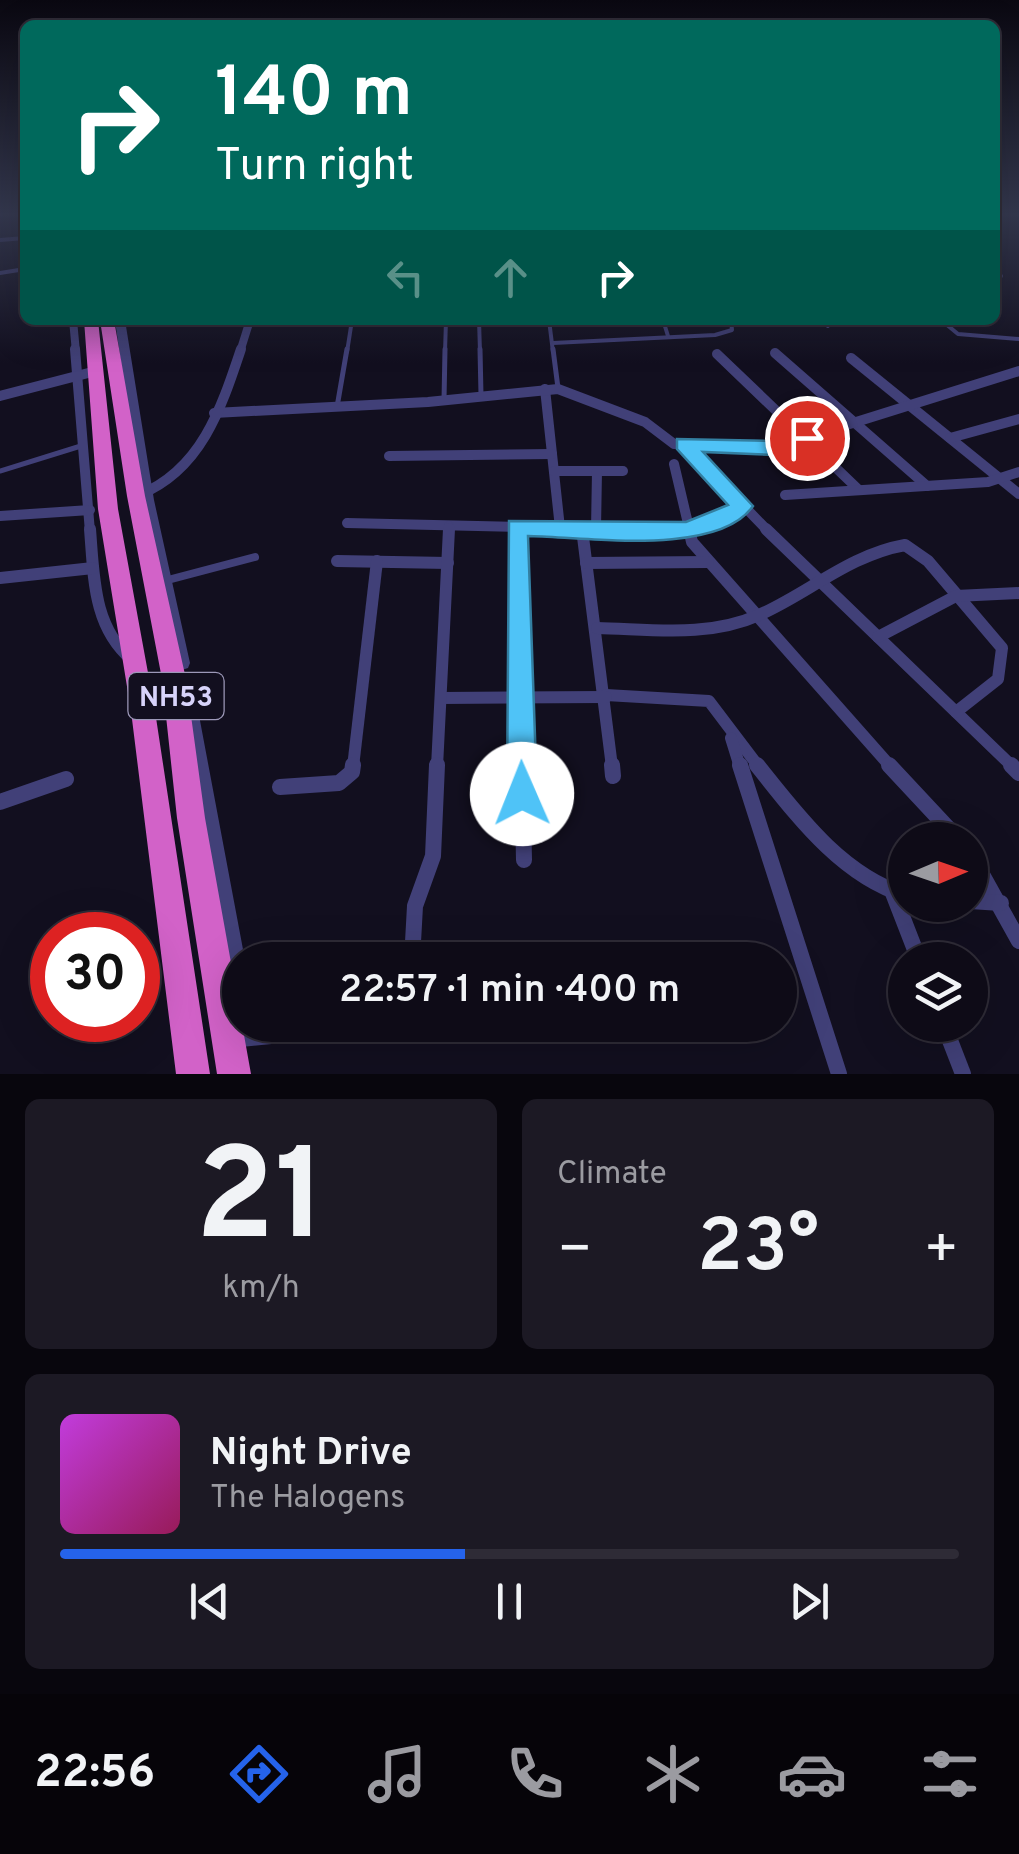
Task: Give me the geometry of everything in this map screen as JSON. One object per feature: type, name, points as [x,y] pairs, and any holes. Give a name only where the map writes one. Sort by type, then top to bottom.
[{"type":"highway","name":"NH53","points":[[91,325],[86,374],[135,663],[195,1074]]},
{"type":"highway","name":"NH53","points":[[108,325],[160,582],[191,818],[230,1050]]},
{"type":"street","points":[[74,325],[86,374],[84,444],[93,568],[105,634],[135,663]]},
{"type":"street","points":[[121,325],[141,494],[172,480],[214,414],[226,392],[248,325]]},
{"type":"street","points":[[776,352],[926,486]]},
{"type":"street","points":[[718,354],[860,490]]},
{"type":"street","points":[[851,358],[1019,494]]},
{"type":"street","points":[[214,414],[558,389],[644,422],[671,442],[773,448],[1019,371]]},
{"type":"street","points":[[0,396],[86,374]]},
{"type":"street","points":[[545,389],[560,528]]},
{"type":"street","points":[[950,438],[1019,420]]},
{"type":"street","points":[[684,444],[742,506],[1019,773]]},
{"type":"street","points":[[389,456],[552,454]]},
{"type":"street","points":[[674,464],[686,531],[708,562],[943,822]]},
{"type":"street","points":[[554,471],[623,470]]},
{"type":"street","points":[[597,471],[586,564],[606,696],[613,776]]},
{"type":"street","points":[[785,495],[926,486],[1000,478],[1019,472]]},
{"type":"street","points":[[347,524],[686,531],[722,520],[742,506]]},
{"type":"street","points":[[0,516],[90,510]]},
{"type":"street","points":[[413,942],[415,906],[433,856],[449,526]]},
{"type":"street","points":[[517,528],[524,860]]},
{"type":"street","points":[[597,628],[707,628],[756,617],[888,548],[905,545],[928,561],[1002,648],[1006,660],[999,678],[978,700],[956,712]]},
{"type":"street","points":[[336,561],[448,562]]},
{"type":"street","points":[[280,787],[339,783],[352,772],[377,561]]},
{"type":"street","points":[[586,564],[708,562]]},
{"type":"street","points":[[0,578],[93,568]]},
{"type":"street","points":[[160,582],[231,942]]},
{"type":"street","points":[[878,638],[956,596],[1019,593]]},
{"type":"street","points":[[1002,648],[1019,649]]},
{"type":"street","points":[[441,698],[606,696],[709,700],[754,762],[820,836],[888,886]]},
{"type":"street","points":[[725,719],[839,1074]]},
{"type":"street","points":[[0,802],[66,780]]},
{"type":"street","points":[[988,881],[1019,941]]},
{"type":"street","points":[[988,902],[1002,902]]},
{"type":"street","points":[[195,1074],[230,1050],[278,1042]]},
{"type":"street","points":[[951,1042],[963,1074]]},
{"type":"lane","points":[[337,407],[351,325]]},
{"type":"lane","points":[[444,400],[446,325]]},
{"type":"lane","points":[[479,325],[481,395]]},
{"type":"lane","points":[[550,325],[558,389]]},
{"type":"lane","points":[[665,325],[668,336]]},
{"type":"lane","points":[[553,343],[727,333],[733,325]]},
{"type":"lane","points":[[947,325],[958,334],[1019,339]]},
{"type":"lane","points":[[0,471],[84,444]]},
{"type":"lane","points":[[160,582],[254,557]]},
{"type":"route","points":[[522,794],[517,528],[686,531],[712,524],[742,506],[684,444],[773,448],[807,438]]}]
